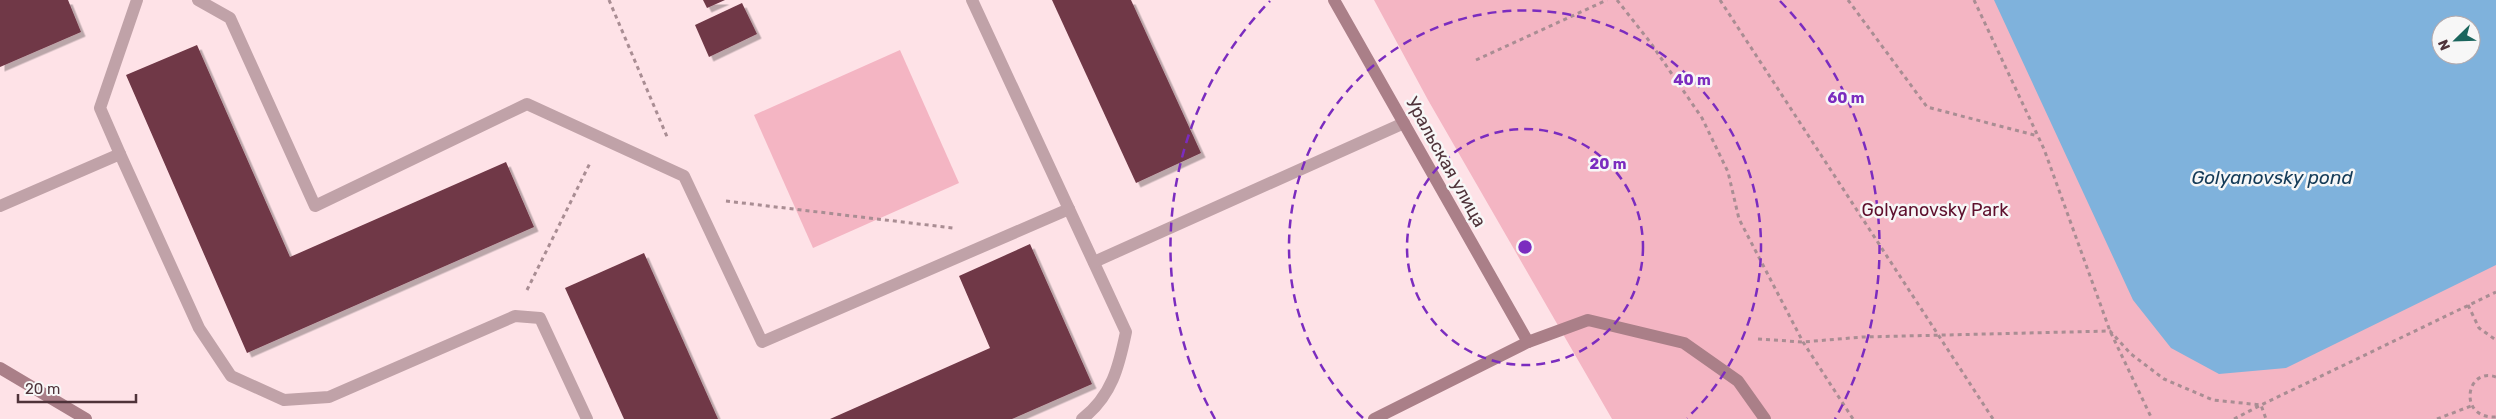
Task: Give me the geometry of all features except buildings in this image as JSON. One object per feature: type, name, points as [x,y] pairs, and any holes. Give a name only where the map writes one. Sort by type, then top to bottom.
[{"type":"main road","name":"Уральская улица","points":[[1334,0],[1528,342]]},
{"type":"main road","points":[[1374,419],[1528,342],[1588,320],[1684,343],[1738,381],[1764,419]]},
{"type":"main road","points":[[0,368],[86,419]]},
{"type":"lane","points":[[137,0],[100,108],[199,328],[231,376],[284,400],[329,396],[515,316],[540,318],[587,419]]},
{"type":"lane","points":[[198,0],[230,18],[315,206],[527,104],[684,176],[762,342],[1069,209]]},
{"type":"lane","points":[[972,0],[1126,332],[1118,370],[1095,410],[1082,419]]},
{"type":"lane","points":[[1094,262],[1404,123]]},
{"type":"lane","points":[[0,206],[120,154]]},
{"type":"path","points":[[609,0],[684,176]]},
{"type":"path","points":[[1476,60],[1607,0]]},
{"type":"path","points":[[1617,0],[1650,42],[1702,118],[1728,172],[1739,219],[1803,342],[1853,419]]},
{"type":"path","points":[[1720,0],[1993,419]]},
{"type":"path","points":[[1848,0],[1927,107],[2038,136]]},
{"type":"path","points":[[1974,0],[2038,136],[2110,331],[2152,419]]},
{"type":"path","points":[[515,316],[602,138]]},
{"type":"path","points":[[693,197],[962,229]]},
{"type":"path","points":[[2234,419],[2261,404],[2496,292]]},
{"type":"path","points":[[2468,305],[2479,328],[2496,340]]},
{"type":"path","points":[[1758,339],[1803,342],[1862,337],[1938,337],[2110,331],[2131,354],[2164,379],[2213,400],[2261,404]]},
{"type":"path","points":[[2496,377],[2481,378],[2473,385],[2469,395],[2471,406],[2478,414],[2488,418],[2496,417]]},
{"type":"path","points":[[2261,404],[2266,419]]},
{"type":"path","points":[[2437,419],[2471,406]]},
{"type":"green space","name":"Golyanovsky Park","points":[[1374,0],[2496,0],[2496,419],[1612,419],[1428,100]]},
{"type":"green space","points":[[900,50],[959,183],[813,248],[754,115]]},
{"type":"water","name":"Golyanovsky pond","points":[[1994,0],[2496,0],[2496,265],[2286,368],[2219,374],[2171,348],[2133,300]]}]
